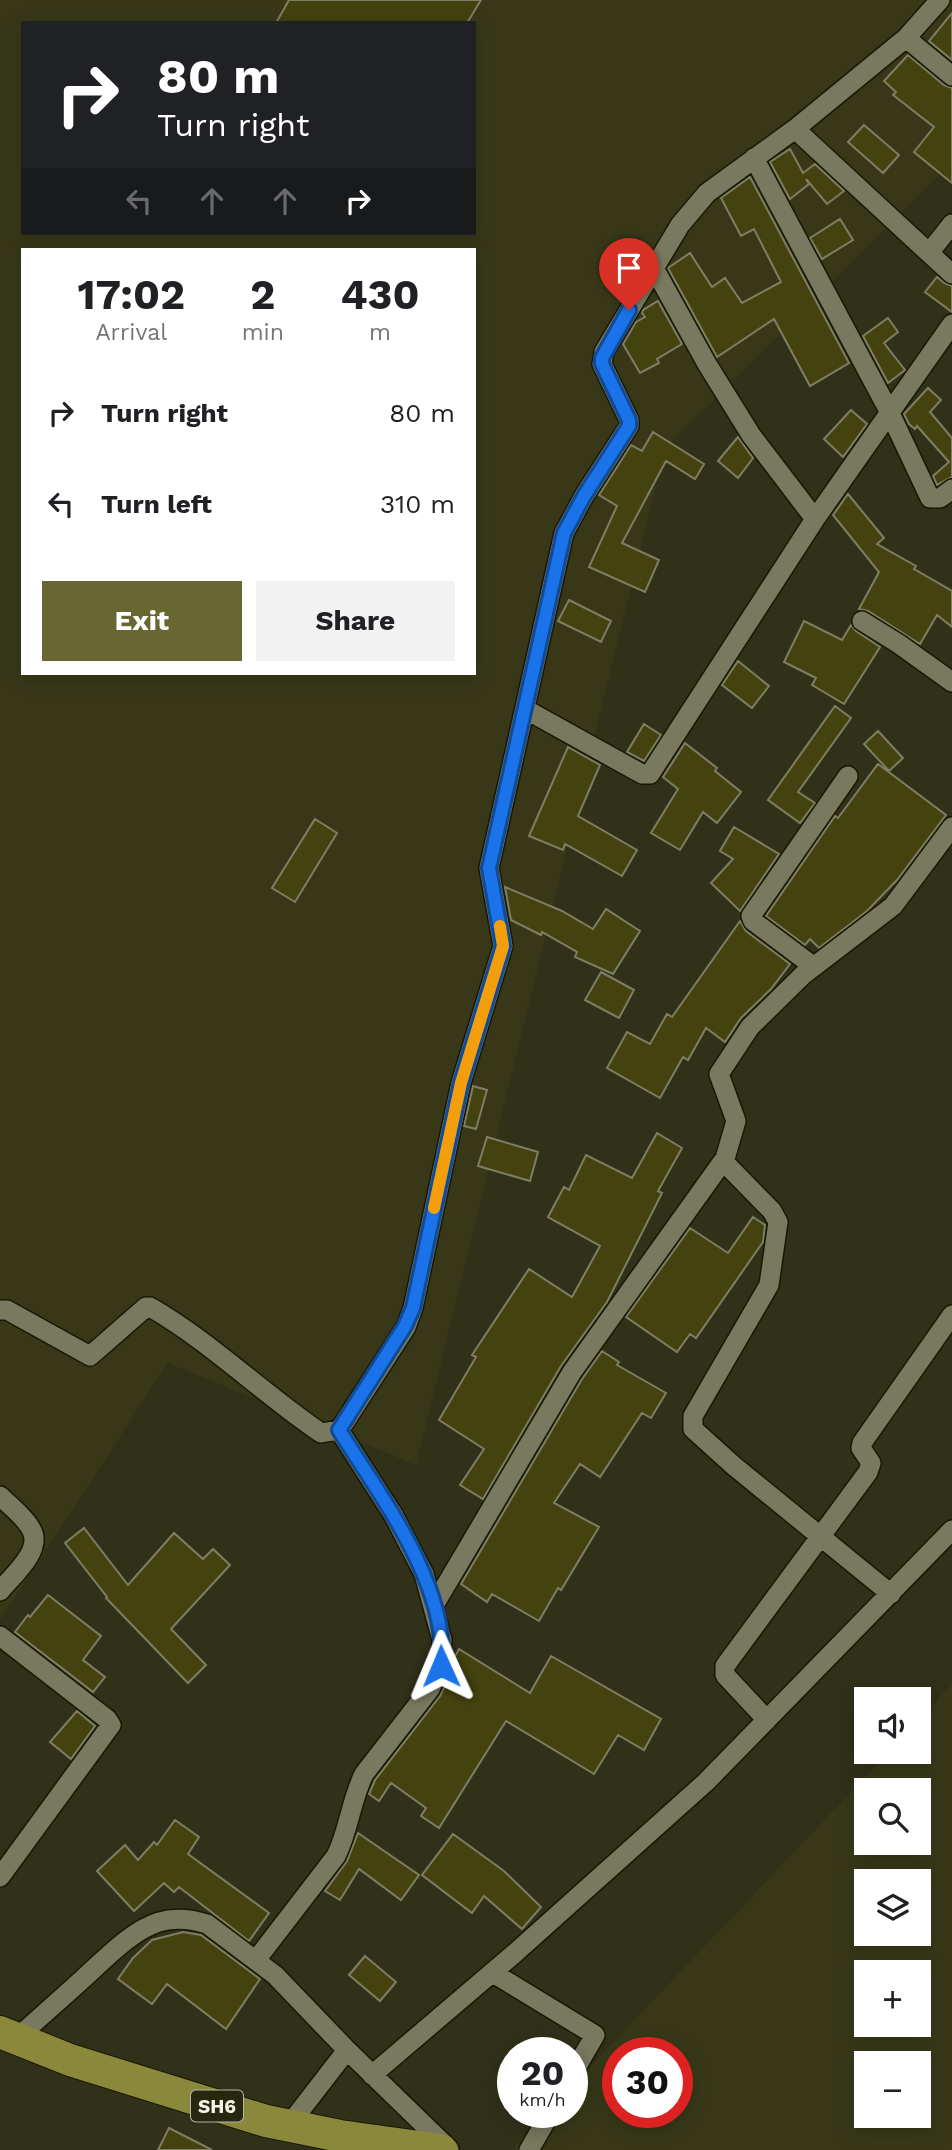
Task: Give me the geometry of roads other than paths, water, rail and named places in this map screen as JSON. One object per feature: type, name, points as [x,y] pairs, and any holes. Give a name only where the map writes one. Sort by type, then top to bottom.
[{"type":"main road","name":"SH6","points":[[8,2036],[70,2060],[289,2126],[442,2150]]},
{"type":"street","points":[[0,1310],[7,1310],[90,1356],[146,1307],[150,1307],[220,1355],[284,1408],[321,1433],[339,1430],[405,1326],[413,1308],[461,1083],[503,946],[489,868],[564,533],[584,496],[629,426],[629,420],[602,364],[603,355],[694,206],[707,193],[795,129],[906,38],[940,0]]},
{"type":"street","points":[[906,38],[952,76]]},
{"type":"street","points":[[795,129],[952,274]]},
{"type":"street","points":[[754,158],[889,411],[930,498],[940,498],[952,489]]},
{"type":"street","points":[[929,253],[952,224]]},
{"type":"street","points":[[654,268],[707,364],[751,435],[815,519]]},
{"type":"street","points":[[525,709],[648,775],[815,519],[952,324]]},
{"type":"street","points":[[862,621],[952,682]]},
{"type":"street","points":[[813,966],[753,921],[752,914],[848,776]]},
{"type":"street","points":[[433,1607],[572,1372],[723,1161],[736,1121],[719,1073],[750,1027],[813,966],[889,910],[952,827]]},
{"type":"street","points":[[723,1161],[776,1217],[777,1235],[769,1285],[693,1416],[693,1429],[820,1538],[891,1594]]},
{"type":"street","points":[[767,1720],[725,1675],[725,1666],[870,1467],[870,1462],[860,1448],[862,1443],[952,1315]]},
{"type":"street","points":[[256,1960],[335,1856],[344,1841],[359,1784],[435,1680],[441,1666],[442,1640],[424,1574],[394,1516],[339,1430]]},
{"type":"street","points":[[0,1496],[31,1527],[35,1540],[30,1555],[0,1591]]},
{"type":"street","points":[[372,2075],[493,1973],[706,1782],[952,1531]]},
{"type":"street","points":[[0,1636],[111,1724],[0,1877]]},
{"type":"street","points":[[8,2036],[139,1931],[180,1919],[207,1924],[290,1989],[347,2050],[450,2150]]},
{"type":"street","points":[[493,1973],[595,2035],[588,2047]]},
{"type":"street","points":[[289,2126],[347,2050]]},
{"type":"street","points":[[529,2150],[542,2128]]}]
